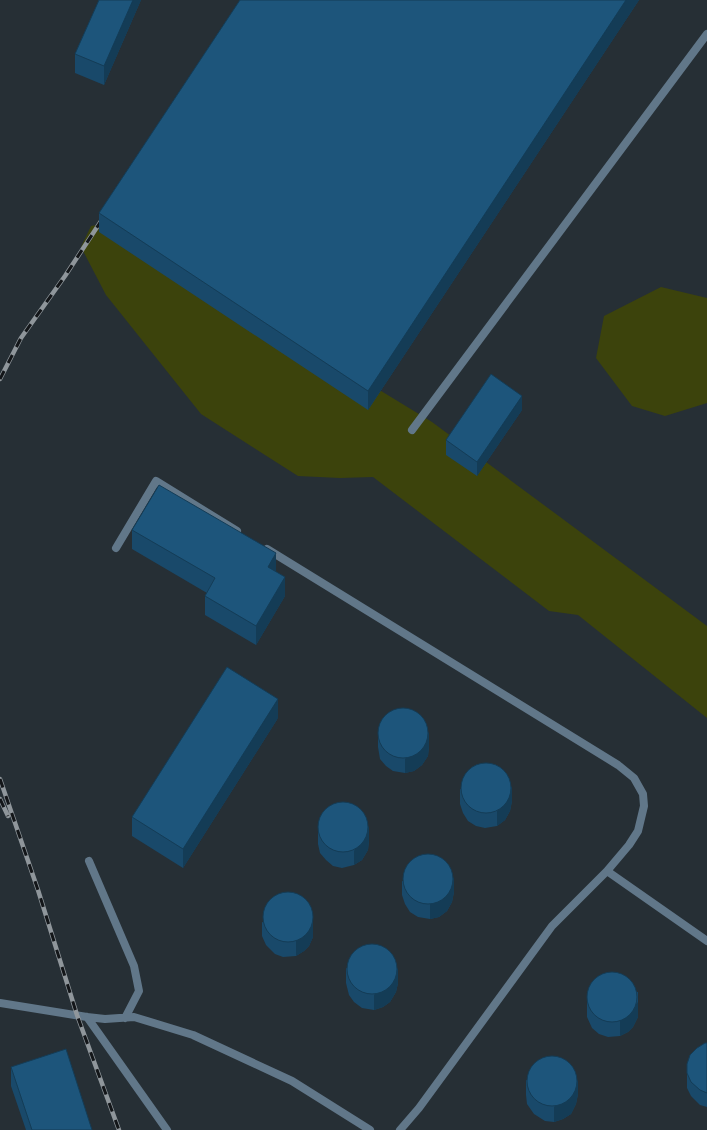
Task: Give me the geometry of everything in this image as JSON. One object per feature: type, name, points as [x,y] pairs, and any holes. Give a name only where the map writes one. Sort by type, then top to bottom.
[{"type":"lane","points":[[412,430],[707,34]]},
{"type":"lane","points":[[116,548],[156,481],[245,536]]},
{"type":"lane","points":[[258,544],[611,761],[634,778],[643,794],[644,806],[638,831],[629,844],[607,871],[552,926],[419,1108],[400,1130]]},
{"type":"lane","points":[[89,861],[134,966],[139,991],[125,1018]]},
{"type":"lane","points":[[607,871],[707,941]]},
{"type":"lane","points":[[0,1003],[87,1017],[134,1017],[193,1034],[292,1081],[370,1130]]},
{"type":"lane","points":[[87,1017],[167,1130]]},
{"type":"green space","points":[[115,222],[253,313],[432,422],[707,626],[707,718],[578,615],[549,611],[373,477],[340,478],[298,476],[201,414],[106,295],[81,247],[91,226]]},
{"type":"green space","points":[[661,287],[707,298],[707,403],[665,416],[632,406],[596,358],[604,316]]},
{"type":"building","points":[[99,0],[133,0],[104,66],[75,54]]},
{"type":"building","points":[[240,0],[626,0],[368,391],[99,213]]},
{"type":"building","points":[[491,374],[522,396],[477,462],[446,440]]},
{"type":"building","points":[[159,485],[276,553],[268,567],[285,577],[256,626],[205,596],[215,578],[132,530]]},
{"type":"building","points":[[227,667],[278,699],[183,849],[132,817]]},
{"type":"building","points":[[398,708],[408,708],[421,715],[428,728],[428,738],[421,751],[408,758],[398,758],[389,754],[382,747],[378,738],[378,728],[382,719],[389,712]]},
{"type":"building","points":[[481,763],[491,763],[504,770],[511,783],[511,793],[504,806],[491,813],[481,813],[472,809],[465,802],[461,793],[461,783],[465,774],[472,767]]},
{"type":"building","points":[[338,802],[348,802],[361,809],[368,822],[368,832],[361,845],[348,852],[338,852],[329,848],[322,841],[318,832],[318,822],[322,813],[329,806]]},
{"type":"building","points":[[423,854],[433,854],[446,861],[453,874],[453,884],[446,897],[433,904],[423,904],[414,900],[407,893],[403,884],[403,874],[407,865],[414,858]]},
{"type":"building","points":[[283,892],[293,892],[306,899],[313,912],[313,922],[306,935],[293,942],[283,942],[274,938],[267,931],[263,922],[263,912],[267,903],[274,896]]},
{"type":"building","points":[[377,944],[382,945],[390,951],[396,959],[396,979],[390,987],[382,993],[367,994],[362,993],[354,987],[348,979],[347,964],[348,959],[354,951],[362,945]]},
{"type":"building","points":[[607,972],[617,972],[630,979],[637,992],[637,1002],[630,1015],[617,1022],[607,1022],[598,1018],[591,1011],[587,1002],[587,992],[591,983],[598,976]]},
{"type":"building","points":[[707,1043],[707,1093],[700,1090],[691,1082],[687,1073],[687,1064],[690,1055]]},
{"type":"building","points":[[66,1049],[92,1130],[32,1130],[11,1067]]},
{"type":"building","points":[[557,1056],[562,1057],[570,1063],[576,1071],[576,1091],[570,1099],[562,1105],[547,1106],[542,1105],[534,1099],[528,1091],[527,1076],[528,1071],[534,1063],[542,1057]]},
{"type":"railway","points":[[0,379],[21,338],[65,276],[105,215]]},
{"type":"railway","points":[[0,779],[38,890],[77,1015],[119,1130]]},
{"type":"railway","points":[[0,799],[8,816]]}]
